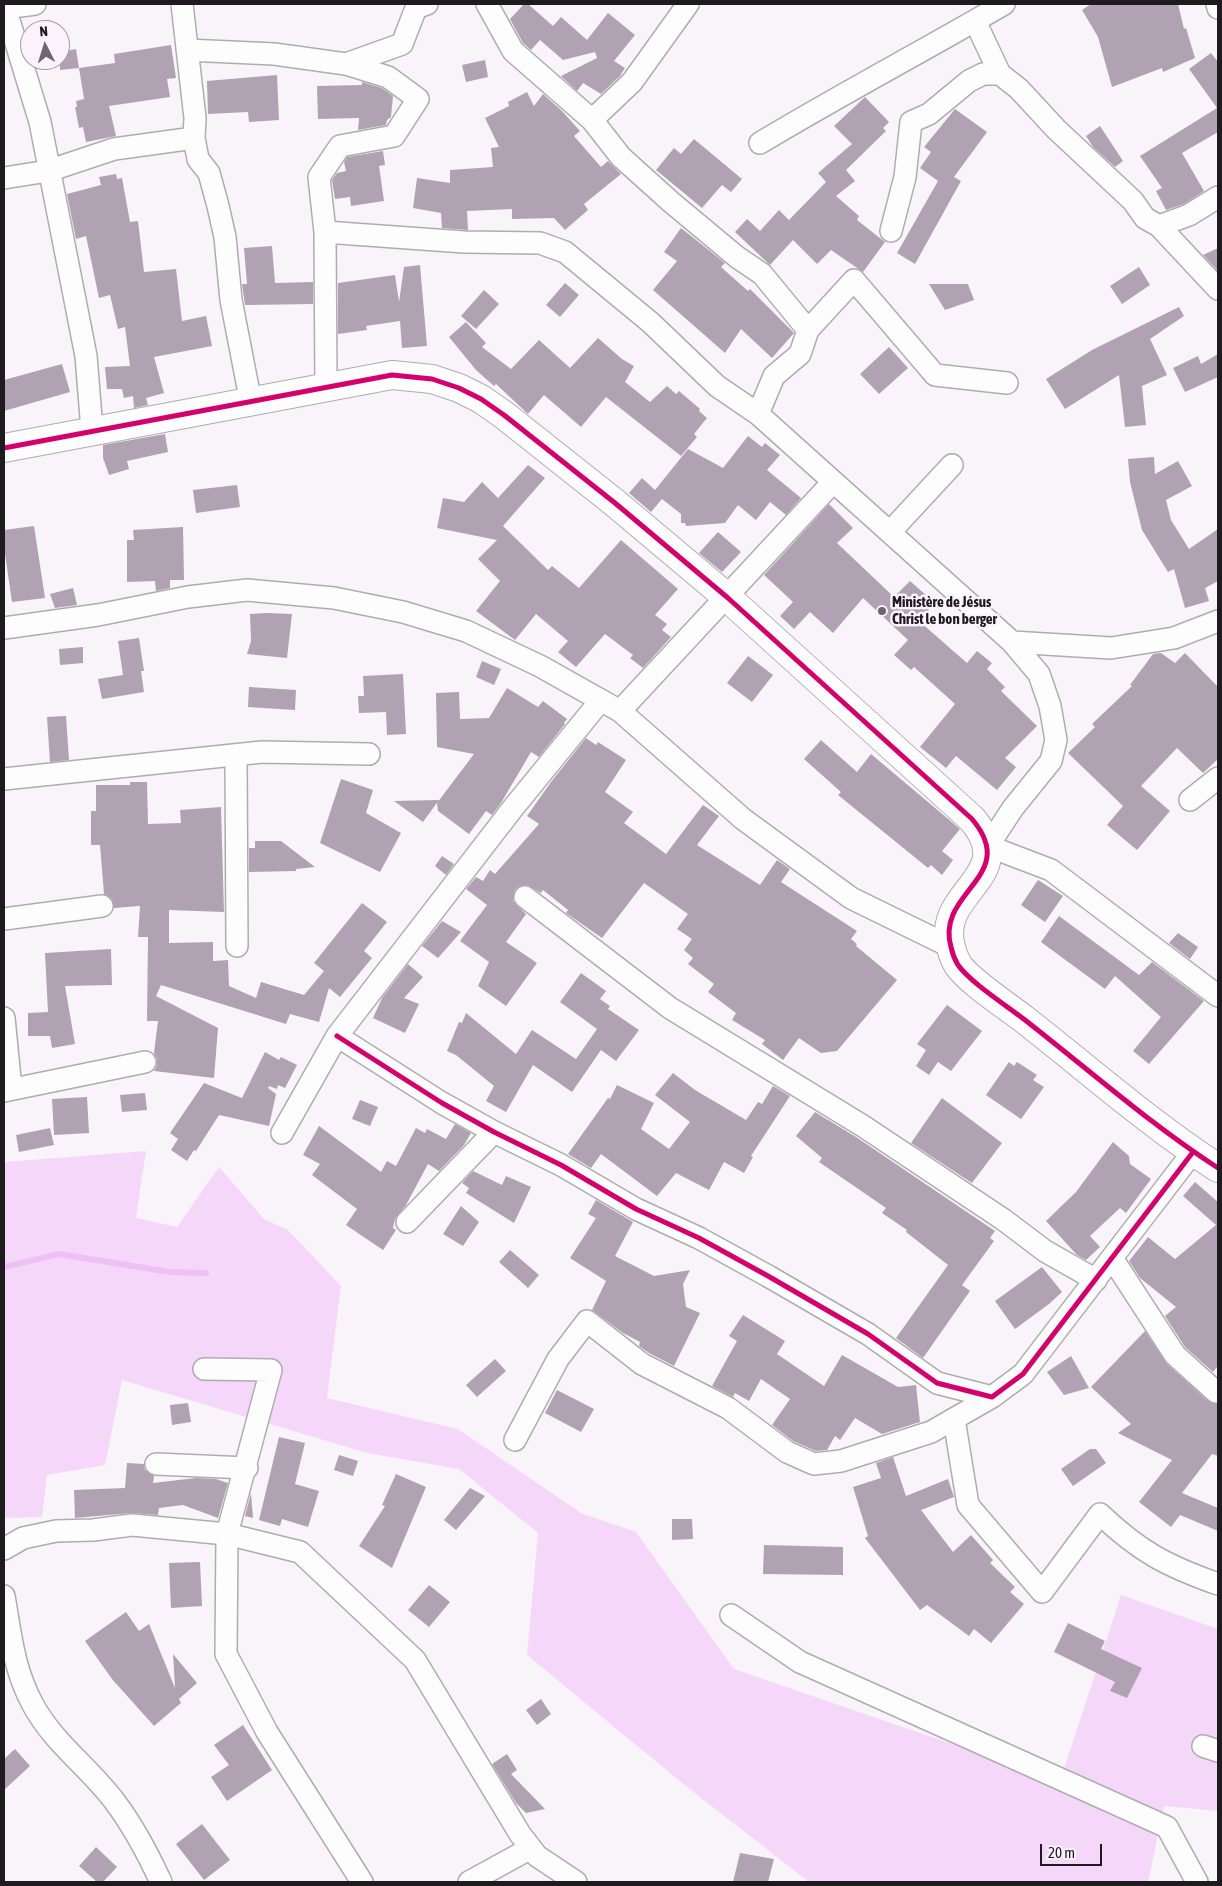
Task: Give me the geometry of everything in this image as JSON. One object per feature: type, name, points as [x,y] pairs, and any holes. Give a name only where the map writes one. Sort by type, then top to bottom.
[{"type":"street","points":[[35,4],[5,6],[40,122],[48,171],[86,356],[92,430]]},
{"type":"street","points":[[182,4],[195,118],[194,138],[198,159],[209,173],[225,238],[231,300],[251,403]]},
{"type":"street","points":[[346,64],[402,44],[416,8],[427,4]]},
{"type":"street","points":[[487,4],[513,51],[592,120],[628,163],[722,244],[762,274],[808,330]]},
{"type":"street","points":[[592,120],[632,82],[688,4]]},
{"type":"street","points":[[760,143],[823,105],[879,76],[1004,4]]},
{"type":"street","points":[[1216,4],[1218,8]]},
{"type":"street","points":[[974,21],[1000,74],[1019,88],[1056,129],[1133,201],[1145,218],[1159,226],[1218,289]]},
{"type":"street","points":[[188,50],[274,54],[346,64],[388,77],[418,99],[394,136],[340,146],[319,178],[325,232],[326,388]]},
{"type":"street","points":[[891,231],[904,177],[911,122],[928,114],[969,81],[983,74],[1000,74]]},
{"type":"street","points":[[4,178],[48,171],[114,149],[194,138]]},
{"type":"street","points":[[1159,226],[1189,215],[1218,197]]},
{"type":"street","points":[[325,232],[464,242],[540,243],[565,252],[650,322],[717,386],[758,414],[1012,642],[1039,674],[1050,706],[1056,740],[1050,761],[1013,808],[988,846]]},
{"type":"street","points":[[758,414],[774,376],[800,354],[808,330],[854,280],[935,375],[1007,383]]},
{"type":"street","points":[[4,448],[392,375],[432,379],[459,388],[481,399],[615,503],[728,598],[972,819],[984,833],[988,846],[988,857],[976,882],[951,915],[948,931],[951,947],[958,964],[973,978],[1193,1152],[1218,1168]]},
{"type":"street","points":[[890,532],[952,465]]},
{"type":"street","points":[[620,711],[728,598],[833,482]]},
{"type":"street","points":[[4,628],[98,614],[188,597],[247,590],[334,598],[403,612],[466,631],[540,666],[620,711],[743,820],[851,898],[951,947]]},
{"type":"street","points":[[1012,642],[1111,648],[1174,638],[1218,621]]},
{"type":"street","points":[[282,1133],[337,1036],[513,808],[601,700]]},
{"type":"street","points":[[4,779],[262,752],[369,754]]},
{"type":"street","points":[[236,755],[237,946]]},
{"type":"street","points":[[1190,800],[1218,778]]},
{"type":"street","points":[[988,846],[1051,870],[1218,996]]},
{"type":"street","points":[[525,897],[670,1008],[863,1126],[1004,1220],[1045,1252],[1096,1280]]},
{"type":"street","points":[[4,919],[102,906]]},
{"type":"street","points":[[4,1018],[7,1090],[145,1062]]},
{"type":"street","points":[[337,1036],[442,1103],[494,1132],[561,1165],[636,1209],[699,1238],[768,1276],[868,1334],[937,1383],[992,1397]]},
{"type":"street","points":[[407,1222],[494,1132]]},
{"type":"street","points":[[515,1440],[558,1360],[587,1321],[642,1364],[728,1408],[787,1452],[814,1464],[841,1461],[931,1432],[992,1397],[1023,1374],[1193,1152]]},
{"type":"street","points":[[1112,1258],[1175,1355],[1216,1392]]},
{"type":"street","points":[[204,1369],[271,1370],[227,1534],[226,1654],[268,1732],[362,1882]]},
{"type":"street","points":[[954,1419],[968,1505],[1042,1592],[1100,1514],[1136,1546],[1158,1560],[1218,1584]]},
{"type":"street","points":[[156,1464],[246,1468]]},
{"type":"street","points":[[4,1549],[23,1538],[56,1531],[132,1526],[227,1534],[300,1552],[415,1660],[520,1834],[537,1856],[576,1882]]},
{"type":"street","points":[[5,1610],[14,1662],[32,1703],[53,1736],[114,1801],[150,1858],[160,1882]]},
{"type":"street","points":[[731,1615],[800,1662],[1167,1827],[1197,1882]]},
{"type":"street","points":[[469,1882],[531,1848]]},
{"type":"shaded area","points":[[146,1151],[136,1218],[177,1227],[219,1167],[264,1219],[288,1230],[341,1286],[327,1398],[458,1429],[581,1513],[636,1532],[734,1669],[1060,1781],[1121,1595],[1218,1629],[1218,1811],[1164,1806],[1148,1882],[809,1882],[687,1787],[527,1655],[538,1533],[459,1469],[367,1453],[122,1380],[105,1465],[47,1475],[42,1517],[4,1518],[4,1162]]},
{"type":"building","points":[[524,4],[528,4],[553,26],[561,17],[587,40],[608,13],[635,35],[614,61],[625,68],[620,76],[601,94],[583,83],[577,91],[561,76],[597,58],[595,52],[563,60],[540,40],[531,50],[523,43],[510,19]]},
{"type":"building","points":[[1091,4],[1178,4],[1184,29],[1186,28],[1195,58],[1163,72],[1162,68],[1112,87],[1098,37],[1082,10]]},
{"type":"building","points":[[171,45],[176,78],[167,79],[170,97],[109,106],[116,136],[86,142],[83,127],[79,128],[75,107],[77,107],[76,101],[84,99],[79,68],[115,63],[114,54]]},
{"type":"building","points":[[76,49],[79,68],[70,69],[70,50]]},
{"type":"building","points":[[1211,53],[1218,62],[1218,132],[1182,153],[1204,191],[1184,204],[1166,210],[1156,191],[1162,188],[1140,156],[1217,108],[1189,69]]},
{"type":"building","points":[[485,60],[488,77],[466,82],[462,65]]},
{"type":"building","points":[[277,75],[279,120],[249,122],[248,112],[208,114],[207,81]]},
{"type":"building","points":[[362,82],[382,88],[393,96],[391,117],[387,120],[386,125],[358,130],[359,118],[318,119],[317,86],[362,85]]},
{"type":"building","points":[[527,92],[534,106],[543,94],[580,131],[574,136],[601,167],[608,161],[621,174],[584,204],[588,210],[565,230],[554,218],[512,219],[512,209],[467,211],[468,230],[442,228],[441,213],[413,208],[417,178],[450,183],[450,170],[493,167],[491,148],[499,147],[485,118],[509,106],[508,102]]},
{"type":"building","points":[[865,97],[889,122],[883,128],[886,131],[846,170],[855,181],[836,196],[859,216],[857,220],[885,242],[863,272],[831,250],[817,264],[793,240],[770,265],[735,232],[747,219],[760,231],[779,210],[789,220],[826,182],[818,173],[852,144],[834,126]]},
{"type":"building","points":[[955,109],[987,132],[954,177],[961,181],[915,264],[897,253],[938,181],[920,168],[931,152],[924,147]]},
{"type":"building","points":[[1100,126],[1123,161],[1115,167],[1093,147],[1086,136]]},
{"type":"building","points":[[694,139],[742,179],[731,192],[722,185],[702,208],[656,170],[674,148],[681,154]]},
{"type":"building","points":[[383,151],[385,165],[379,166],[384,201],[351,206],[350,197],[335,199],[332,180],[337,173],[346,171],[344,162],[347,157]]},
{"type":"building","points":[[116,174],[117,179],[122,178],[130,222],[138,221],[144,272],[176,269],[182,321],[206,316],[212,346],[154,357],[164,393],[146,398],[148,405],[134,408],[133,396],[124,398],[122,389],[107,389],[105,367],[130,366],[125,327],[118,329],[110,295],[99,298],[86,236],[76,239],[67,194],[101,185],[99,177]]},
{"type":"building","points":[[681,228],[725,263],[721,267],[748,291],[750,289],[794,333],[772,358],[741,329],[725,353],[653,290],[677,261],[664,252]]},
{"type":"building","points":[[272,246],[275,283],[313,282],[313,304],[245,305],[242,284],[247,284],[244,248]]},
{"type":"building","points":[[1218,248],[1218,271],[1203,255]]},
{"type":"building","points":[[420,265],[427,346],[402,348],[400,321],[366,326],[367,330],[338,334],[338,283],[395,275],[399,302],[404,267]]},
{"type":"building","points":[[1139,267],[1150,285],[1122,304],[1110,286]]},
{"type":"building","points":[[565,283],[579,295],[560,317],[546,305]]},
{"type":"building","points":[[929,284],[968,284],[974,300],[945,310]]},
{"type":"building","points":[[484,290],[499,304],[476,329],[461,316]]},
{"type":"building","points":[[1179,307],[1184,316],[1150,339],[1167,375],[1142,386],[1146,425],[1125,427],[1119,375],[1065,409],[1046,379],[1092,350]]},
{"type":"building","points":[[466,322],[486,343],[482,347],[511,369],[539,340],[570,368],[598,338],[622,359],[634,366],[625,382],[650,402],[667,386],[676,394],[679,391],[700,409],[699,411],[707,418],[694,434],[697,437],[681,456],[606,397],[581,427],[544,395],[528,414],[496,384],[494,386],[476,370],[449,337]]},
{"type":"building","points":[[889,347],[908,368],[879,394],[860,374]]},
{"type":"building","points":[[1218,354],[1218,377],[1185,392],[1173,368],[1198,356],[1201,364]]},
{"type":"building","points":[[62,364],[70,392],[4,411],[4,380]]},
{"type":"building","points":[[165,434],[168,452],[127,461],[129,469],[109,475],[103,458],[103,445]]},
{"type":"building","points":[[748,436],[762,447],[765,443],[780,455],[767,470],[801,498],[786,515],[770,502],[756,520],[738,505],[725,523],[686,526],[685,523],[681,523],[681,514],[662,499],[651,512],[629,493],[642,478],[655,490],[688,449],[723,468]]},
{"type":"building","points":[[1154,457],[1155,474],[1178,461],[1192,486],[1166,500],[1171,520],[1189,549],[1218,529],[1218,581],[1205,588],[1209,601],[1185,608],[1174,569],[1168,572],[1142,530],[1130,482],[1128,459]]},
{"type":"building","points":[[528,465],[545,478],[503,526],[548,570],[552,566],[579,588],[621,540],[678,589],[655,615],[667,624],[662,630],[671,637],[643,668],[630,658],[633,655],[605,634],[576,667],[558,652],[568,641],[536,614],[515,640],[476,611],[500,581],[478,559],[497,540],[437,528],[443,498],[464,502],[482,482],[498,498]]},
{"type":"building","points":[[237,485],[240,507],[196,513],[193,490]]},
{"type":"building","points":[[829,504],[853,528],[837,543],[894,597],[910,581],[935,603],[919,621],[967,663],[977,651],[992,663],[987,669],[1005,687],[1001,691],[1037,726],[1005,758],[1016,767],[997,790],[956,756],[946,768],[920,747],[955,704],[914,667],[911,670],[894,655],[908,640],[863,598],[833,633],[810,612],[794,629],[780,616],[793,602],[764,575]]},
{"type":"building","points":[[34,526],[45,598],[12,602],[4,547],[4,530]]},
{"type":"building","points":[[183,527],[184,580],[170,580],[170,588],[156,591],[155,581],[127,582],[127,540],[134,540],[133,530]]},
{"type":"building","points":[[718,532],[741,552],[722,572],[699,553]]},
{"type":"building","points":[[73,588],[77,605],[55,608],[50,594]]},
{"type":"building","points":[[250,614],[292,614],[287,658],[247,654],[251,641]]},
{"type":"building","points":[[139,638],[144,671],[141,671],[144,692],[102,699],[98,679],[123,675],[118,641]]},
{"type":"building","points":[[83,647],[83,663],[60,665],[59,649]]},
{"type":"building","points":[[1161,653],[1175,663],[1185,653],[1218,687],[1218,759],[1203,773],[1177,748],[1141,786],[1170,811],[1137,850],[1107,825],[1123,806],[1068,753],[1095,727],[1092,724],[1132,686],[1130,685],[1153,654]]},
{"type":"building","points":[[748,656],[773,675],[752,702],[727,683]]},
{"type":"building","points":[[482,661],[501,669],[494,685],[476,677]]},
{"type":"building","points":[[403,674],[406,734],[387,735],[386,712],[359,713],[358,696],[364,696],[363,676]]},
{"type":"building","points":[[249,687],[296,690],[295,710],[248,707]]},
{"type":"building","points":[[507,688],[538,707],[543,701],[567,719],[539,757],[531,752],[492,815],[486,811],[469,834],[438,811],[437,803],[474,754],[437,747],[436,693],[459,692],[460,719],[489,718]]},
{"type":"building","points":[[66,716],[69,760],[50,762],[47,717]]},
{"type":"building","points":[[586,738],[596,745],[598,742],[626,760],[605,792],[633,812],[624,823],[666,854],[703,805],[719,816],[697,845],[760,885],[777,860],[790,869],[781,882],[857,931],[851,939],[857,944],[856,946],[897,980],[837,1051],[821,1053],[799,1038],[783,1060],[762,1044],[765,1040],[732,1020],[736,1013],[708,992],[714,984],[688,964],[693,958],[684,950],[692,939],[677,929],[688,914],[644,883],[602,938],[566,913],[568,910],[543,890],[541,893],[527,885],[520,886],[515,890],[513,901],[526,914],[506,942],[537,963],[506,1006],[478,986],[489,962],[460,941],[487,905],[466,889],[476,877],[483,881],[490,870],[495,874],[539,824],[527,816]]},
{"type":"building","points":[[821,740],[857,772],[871,754],[960,829],[942,851],[953,860],[942,875],[931,865],[928,868],[838,795],[841,792],[804,759]]},
{"type":"building","points":[[341,779],[373,790],[366,813],[401,833],[380,872],[320,843]]},
{"type":"building","points":[[130,782],[147,782],[148,824],[181,823],[180,810],[221,807],[224,912],[169,910],[169,943],[213,942],[213,961],[228,960],[229,986],[256,998],[261,982],[304,995],[324,971],[314,963],[362,903],[387,922],[364,951],[372,958],[340,997],[329,988],[319,1022],[290,1014],[286,1024],[161,985],[156,996],[218,1028],[214,1078],[154,1071],[157,1065],[154,1053],[158,1021],[147,1021],[148,937],[138,937],[140,906],[114,908],[112,899],[104,894],[100,845],[91,845],[91,811],[96,811],[96,785],[130,785]]},
{"type":"building","points":[[439,800],[423,822],[394,801]]},
{"type":"building","points":[[255,841],[281,841],[315,867],[296,869],[296,871],[249,872],[249,848],[255,848]]},
{"type":"building","points":[[442,856],[454,864],[446,875],[435,866]]},
{"type":"building","points":[[1038,880],[1063,896],[1045,922],[1021,905]]},
{"type":"building","points":[[1059,916],[1139,975],[1152,962],[1204,1001],[1149,1064],[1133,1051],[1161,1017],[1115,976],[1105,989],[1041,942]]},
{"type":"building","points":[[442,921],[461,932],[438,958],[422,946]]},
{"type":"building","points":[[1178,933],[1198,947],[1190,959],[1169,943]]},
{"type":"building","points":[[111,949],[112,985],[65,986],[75,1044],[52,1048],[50,1036],[28,1036],[28,1013],[48,1012],[45,953]]},
{"type":"building","points":[[408,964],[423,977],[404,998],[419,1004],[405,1033],[373,1018],[382,998]]},
{"type":"building","points":[[581,973],[606,991],[600,999],[610,1006],[608,1009],[639,1030],[616,1061],[601,1050],[572,1092],[533,1065],[506,1112],[486,1101],[494,1086],[456,1055],[447,1051],[459,1022],[462,1023],[466,1013],[516,1054],[532,1030],[576,1059],[597,1029],[560,1002]]},
{"type":"building","points":[[947,1005],[982,1031],[951,1071],[938,1062],[929,1075],[916,1066],[926,1050],[917,1044]]},
{"type":"building","points":[[265,1052],[279,1060],[281,1057],[297,1065],[285,1088],[278,1085],[277,1089],[269,1086],[268,1088],[276,1094],[269,1126],[219,1115],[196,1151],[194,1150],[187,1161],[171,1150],[178,1139],[170,1133],[204,1083],[242,1098]]},
{"type":"building","points":[[1009,1062],[1014,1066],[1017,1062],[1037,1075],[1033,1080],[1044,1087],[1021,1119],[986,1095]]},
{"type":"building","points":[[673,1073],[695,1090],[746,1120],[758,1102],[762,1104],[773,1086],[790,1096],[751,1156],[753,1157],[744,1173],[724,1162],[709,1190],[676,1173],[657,1196],[601,1154],[591,1168],[568,1154],[608,1098],[610,1099],[617,1085],[654,1103],[641,1129],[669,1149],[690,1122],[655,1095]]},
{"type":"building","points":[[145,1093],[147,1110],[122,1112],[120,1095]]},
{"type":"building","points":[[87,1097],[89,1133],[54,1135],[52,1099]]},
{"type":"building","points":[[942,1098],[1002,1143],[972,1183],[911,1143]]},
{"type":"building","points":[[360,1100],[378,1107],[370,1126],[352,1119]]},
{"type":"building","points":[[815,1112],[856,1137],[995,1231],[990,1238],[994,1241],[962,1285],[970,1291],[923,1358],[896,1338],[948,1265],[906,1232],[907,1230],[882,1213],[886,1208],[819,1162],[822,1158],[796,1136]]},
{"type":"building","points":[[455,1124],[471,1133],[464,1145],[439,1171],[428,1164],[406,1205],[395,1219],[393,1228],[396,1230],[383,1250],[346,1225],[357,1209],[312,1175],[320,1164],[303,1155],[319,1126],[381,1172],[387,1161],[396,1166],[416,1128],[425,1133],[427,1129],[446,1139]]},
{"type":"building","points":[[50,1128],[54,1145],[19,1152],[16,1135]]},
{"type":"building","points":[[1113,1142],[1129,1156],[1130,1164],[1151,1179],[1126,1213],[1120,1208],[1090,1236],[1100,1247],[1086,1260],[1077,1255],[1046,1221],[1076,1192]]},
{"type":"building","points":[[473,1171],[502,1185],[506,1176],[531,1187],[514,1223],[466,1193],[469,1188],[462,1183]]},
{"type":"building","points":[[1195,1182],[1218,1202],[1218,1366],[1213,1372],[1185,1347],[1165,1316],[1176,1307],[1140,1278],[1129,1261],[1148,1237],[1175,1259],[1216,1225],[1183,1196]]},
{"type":"building","points":[[596,1200],[633,1222],[615,1256],[654,1276],[690,1270],[683,1284],[686,1307],[700,1313],[674,1366],[649,1353],[639,1346],[640,1342],[623,1333],[592,1310],[606,1281],[570,1258],[596,1218],[588,1214]]},
{"type":"building","points":[[461,1206],[479,1222],[463,1246],[443,1234]]},
{"type":"building","points":[[510,1250],[539,1275],[528,1288],[499,1262]]},
{"type":"building","points":[[1042,1267],[1062,1292],[1015,1329],[995,1301]]},
{"type":"building","points":[[743,1315],[785,1341],[777,1354],[824,1386],[842,1355],[898,1387],[916,1385],[920,1422],[882,1434],[855,1418],[840,1440],[835,1436],[827,1450],[816,1451],[793,1441],[772,1425],[790,1399],[761,1379],[749,1401],[735,1393],[733,1397],[712,1386],[737,1341],[729,1336]]},
{"type":"building","points":[[1145,1331],[1167,1364],[1208,1401],[1218,1404],[1218,1456],[1212,1454],[1182,1493],[1218,1508],[1218,1531],[1180,1515],[1171,1527],[1139,1502],[1172,1460],[1118,1433],[1131,1424],[1091,1387]]},
{"type":"building","points":[[1071,1356],[1089,1388],[1064,1395],[1047,1372]]},
{"type":"building","points":[[495,1359],[506,1371],[477,1397],[466,1385]]},
{"type":"building","points":[[557,1390],[594,1409],[581,1432],[545,1413]]},
{"type":"building","points":[[188,1403],[191,1422],[172,1425],[170,1405]]},
{"type":"building","points":[[279,1437],[305,1443],[295,1484],[319,1491],[308,1527],[282,1519],[280,1526],[259,1520]]},
{"type":"building","points":[[1090,1449],[1096,1449],[1106,1463],[1073,1486],[1061,1469]]},
{"type":"building","points":[[339,1455],[358,1461],[353,1476],[334,1470]]},
{"type":"building","points":[[893,1457],[906,1496],[948,1479],[954,1497],[921,1510],[953,1552],[971,1535],[993,1560],[990,1563],[1015,1587],[1010,1592],[1024,1604],[991,1643],[974,1629],[969,1636],[927,1605],[920,1610],[865,1538],[868,1536],[853,1487],[881,1478],[876,1463]]},
{"type":"building","points":[[127,1463],[144,1464],[145,1470],[154,1476],[153,1483],[196,1478],[216,1479],[228,1483],[218,1518],[183,1505],[159,1508],[158,1515],[131,1513],[75,1518],[74,1490],[125,1488]]},
{"type":"building","points":[[396,1474],[426,1487],[392,1568],[359,1546],[385,1506],[382,1505]]},
{"type":"building","points":[[470,1488],[485,1496],[456,1530],[444,1520]]},
{"type":"building","points":[[251,1493],[253,1518],[245,1516]]},
{"type":"building","points":[[672,1519],[692,1519],[693,1539],[672,1540]]},
{"type":"building","points":[[764,1545],[843,1547],[843,1575],[763,1574]]},
{"type":"building","points":[[200,1562],[202,1606],[171,1608],[169,1563]]},
{"type":"building","points":[[429,1585],[450,1602],[429,1627],[408,1610]]},
{"type":"building","points":[[126,1612],[139,1631],[149,1624],[175,1688],[173,1654],[197,1683],[179,1699],[181,1703],[154,1726],[112,1679],[85,1641]]},
{"type":"building","points":[[1068,1623],[1105,1641],[1101,1649],[1142,1668],[1127,1698],[1110,1691],[1115,1682],[1054,1652]]},
{"type":"building","points":[[541,1699],[551,1714],[537,1725],[526,1710]]},
{"type":"building","points":[[243,1725],[272,1770],[227,1801],[211,1777],[229,1765],[214,1745]]},
{"type":"building","points":[[15,1749],[30,1766],[4,1790],[4,1759]]},
{"type":"building","points":[[507,1754],[517,1770],[511,1774],[545,1809],[526,1813],[516,1803],[492,1764]]},
{"type":"building","points":[[202,1824],[230,1860],[204,1880],[176,1844]]},
{"type":"building","points":[[96,1847],[117,1867],[103,1882],[97,1882],[79,1866]]},
{"type":"building","points":[[740,1853],[774,1859],[768,1882],[733,1882]]},
{"type":"waterway","points":[[4,1267],[59,1254],[170,1272],[206,1273]]},
{"type":"cycle path","points":[[4,448],[392,375],[432,379],[459,388],[481,399],[615,503],[728,598],[972,819],[985,839],[987,856],[983,870],[954,912],[949,928],[951,949],[958,965],[980,986],[1144,1115],[1218,1168]]},
{"type":"cycle path","points":[[337,1036],[442,1103],[494,1132],[561,1165],[636,1209],[699,1238],[768,1276],[868,1334],[937,1383],[992,1397],[1023,1374],[1193,1152]]},
{"type":"place","name":"Ministère de Jésus Christ le bon berger","points":[[882,611]]}]
